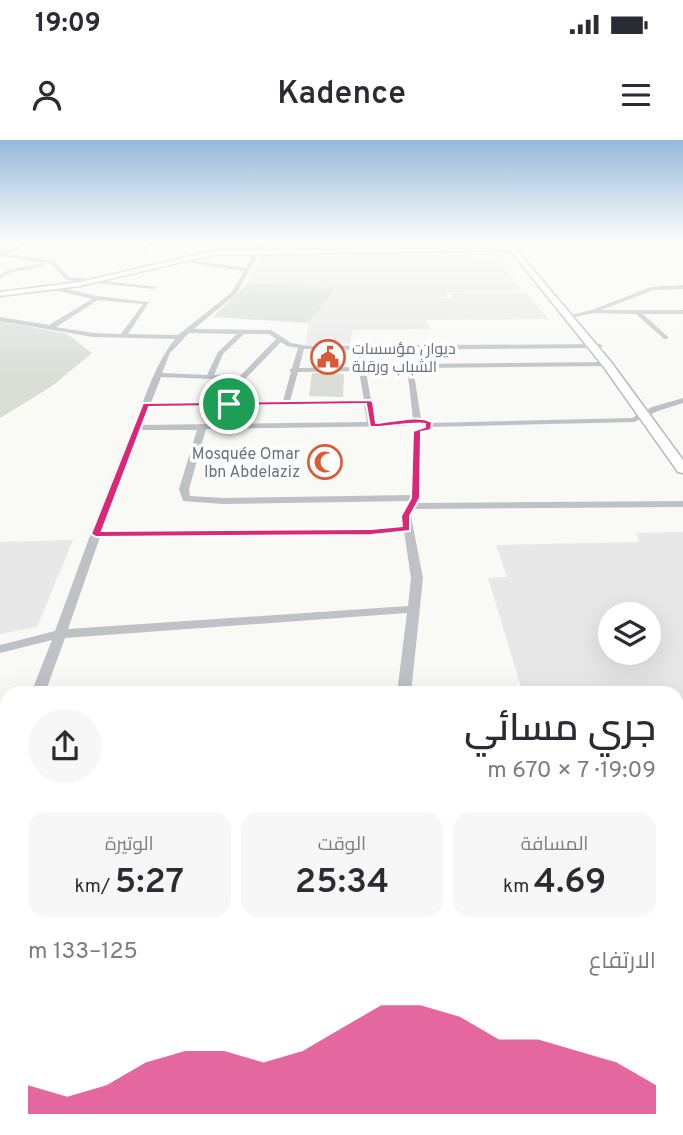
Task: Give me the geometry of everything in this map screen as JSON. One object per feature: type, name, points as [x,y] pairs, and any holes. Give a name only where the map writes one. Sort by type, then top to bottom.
[{"type":"main road","points":[[0,293],[63,286]]},
{"type":"main road","points":[[548,286],[596,346],[683,468]]},
{"type":"main road","points":[[596,346],[645,415],[683,459]]},
{"type":"street","points":[[147,286],[154,287]]},
{"type":"street","points":[[41,686],[96,534],[167,353],[184,334],[234,293],[238,286]]},
{"type":"street","points":[[572,316],[590,312],[653,288],[683,287]]},
{"type":"street","points":[[54,288],[97,298],[147,303],[122,337]]},
{"type":"street","points":[[49,328],[97,298]]},
{"type":"street","points":[[590,312],[683,312]]},
{"type":"street","points":[[638,312],[666,338]]},
{"type":"street","points":[[673,312],[683,320]]},
{"type":"street","points":[[0,319],[122,337],[271,332],[301,348],[596,346]]},
{"type":"street","points":[[210,375],[220,353],[241,333]]},
{"type":"street","points":[[229,404],[242,378],[280,339]]},
{"type":"street","points":[[286,403],[301,348]]},
{"type":"street","points":[[358,348],[370,402],[372,425]]},
{"type":"street","points":[[406,348],[417,419]]},
{"type":"street","points":[[410,366],[607,364]]},
{"type":"street","points":[[293,370],[362,369]]},
{"type":"street","points":[[158,375],[242,378]]},
{"type":"street","points":[[417,431],[430,425],[629,420],[683,400]]},
{"type":"street","points":[[146,405],[370,402]]},
{"type":"street","points":[[137,428],[404,424],[417,419],[430,425]]},
{"type":"street","points":[[404,424],[417,431]]},
{"type":"street","points":[[202,428],[184,489],[186,499],[683,504]]},
{"type":"street","points":[[405,686],[417,578],[406,516],[415,502],[417,431]]},
{"type":"street","points":[[96,534],[371,532],[407,528]]},
{"type":"street","points":[[0,649],[60,634],[413,609]]},
{"type":"shaded area","points":[[244,286],[336,288],[308,323],[213,317]]},
{"type":"shaded area","points":[[308,286],[519,286],[522,291],[447,292],[448,297],[417,298],[452,298],[452,293],[527,293],[548,319],[426,320],[430,329],[352,330],[350,343],[306,346],[308,323],[335,288]]},
{"type":"shaded area","points":[[0,321],[67,334],[92,353],[52,386],[0,418]]},
{"type":"shaded area","points":[[312,373],[344,374],[343,397],[309,396]]},
{"type":"shaded area","points":[[683,532],[683,686],[521,686],[488,578],[507,577],[496,545],[640,542],[636,533]]},
{"type":"shaded area","points":[[73,540],[37,627],[0,634],[0,542]]},
{"type":"place","name":"ديوان مؤسسات الشباب ورقلة","points":[[328,357]]},
{"type":"place","name":"Mosquée Omar Ibn Abdelaziz","points":[[325,462]]},
{"type":"route","points":[[370,402],[372,425],[404,424],[417,419],[429,422],[429,428],[417,431],[416,498],[406,516],[407,528],[371,532],[96,534],[146,405],[229,404],[370,402]]}]
